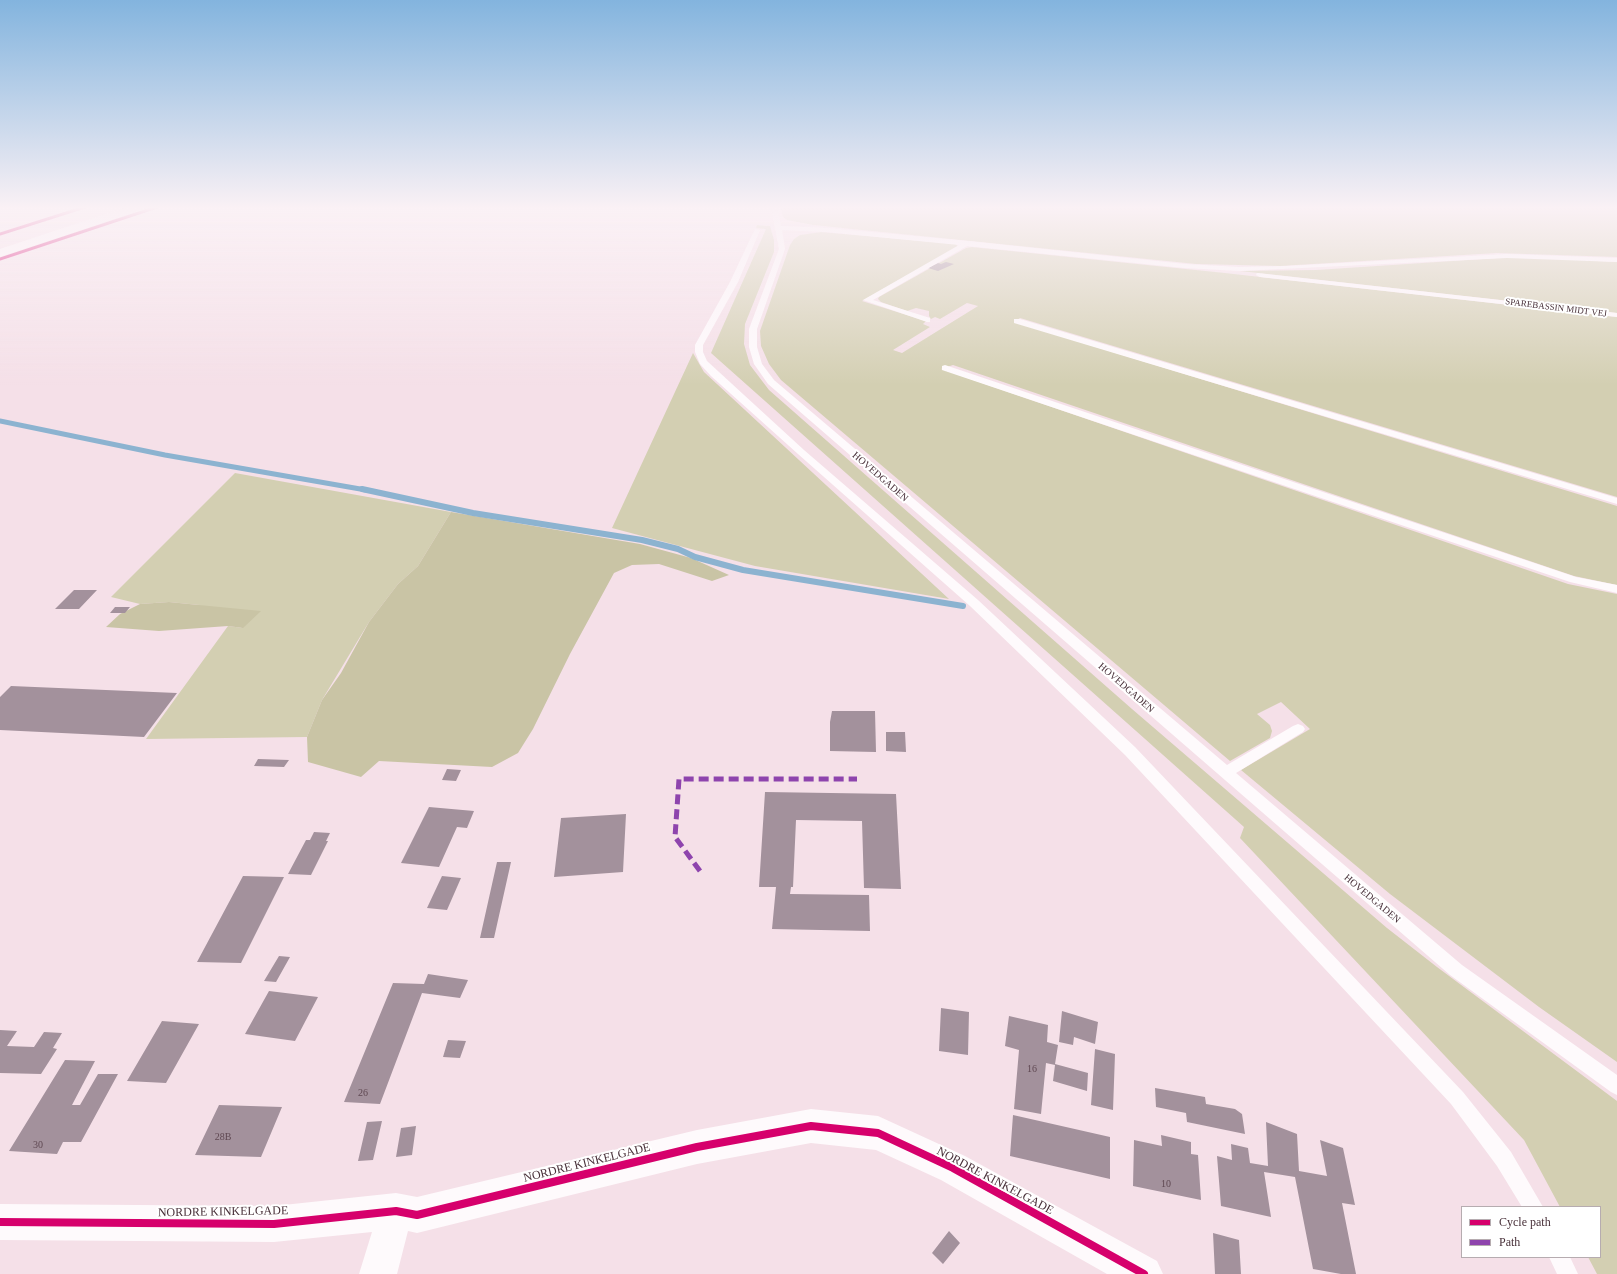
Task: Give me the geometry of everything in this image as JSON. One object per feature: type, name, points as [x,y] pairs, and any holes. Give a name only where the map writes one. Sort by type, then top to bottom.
[{"type":"street","name":"NORDRE KINKELGADE","points":[[0,1222],[274,1224],[396,1211],[417,1215],[697,1147],[811,1126],[878,1133],[953,1168],[1144,1274]]},
{"type":"street","points":[[378,1274],[396,1211]]},
{"type":"lane","points":[[741,265],[734,282],[699,345],[699,352],[703,362],[714,374],[801,452],[974,603],[1130,751],[1348,979],[1457,1098],[1504,1159],[1532,1206]]},
{"type":"lane","name":"HOVEDGADEN","points":[[776,265],[753,329],[753,347],[756,358],[771,382],[1456,970],[1617,1086]]},
{"type":"lane","points":[[926,320],[867,300],[928,265]]},
{"type":"lane","points":[[1180,265],[1239,269],[1334,265]]},
{"type":"lane","name":"SPAREBASSIN MIDT VEJ","points":[[1185,266],[1617,315]]},
{"type":"lane","points":[[1017,321],[1617,501]]},
{"type":"lane","points":[[945,368],[1566,578],[1617,589]]},
{"type":"lane","points":[[1225,773],[1298,729]]},
{"type":"lane","points":[[1560,1258],[1568,1274]]},
{"type":"shaded area","points":[[750,265],[769,265],[745,324],[744,344],[750,365],[769,390],[1132,709],[1387,928],[1617,1101],[1617,1274],[1597,1274],[1589,1258],[1601,1258],[1601,1206],[1559,1206],[1524,1140],[1240,838],[1244,827],[711,353]]},
{"type":"shaded area","points":[[783,265],[925,265],[862,301],[926,321],[923,324],[930,327],[893,350],[902,353],[978,306],[967,303],[940,319],[935,317],[931,319],[929,316],[929,311],[916,308],[907,311],[881,302],[878,299],[879,297],[935,265],[1152,265],[1617,317],[1617,497],[1020,318],[1014,322],[1617,506],[1617,585],[1574,576],[953,365],[941,369],[1568,584],[1617,594],[1617,1062],[1539,1007],[1390,894],[1241,770],[1310,729],[1281,702],[1257,714],[1270,725],[1272,731],[1270,738],[1230,761],[781,380],[769,364],[761,346],[760,331]]},
{"type":"shaded area","points":[[1385,265],[1617,265],[1617,313],[1240,271],[1316,270]]},
{"type":"shaded area","points":[[693,353],[704,372],[949,599],[755,566],[612,528]]},
{"type":"shaded area","points":[[235,473],[451,512],[418,566],[398,584],[369,622],[322,700],[307,737],[146,739],[228,626],[243,628],[199,605],[169,602],[140,604],[111,597]]},
{"type":"shaded area","points":[[451,512],[640,544],[691,558],[729,575],[712,581],[659,564],[632,565],[614,573],[570,654],[533,729],[518,753],[492,767],[379,761],[361,777],[308,762],[307,737],[322,700],[341,673],[369,622],[398,584],[418,566]]},
{"type":"shaded area","points":[[169,602],[261,611],[243,628],[228,626],[159,631],[106,627],[120,614],[140,604]]},
{"type":"building","points":[[933,265],[951,265],[938,271],[928,268]]},
{"type":"building","points":[[74,590],[97,590],[79,609],[55,609]]},
{"type":"building","points":[[115,607],[130,607],[125,613],[110,613]]},
{"type":"building","points":[[11,686],[177,693],[144,737],[0,730],[0,697]]},
{"type":"building","points":[[832,711],[875,711],[876,752],[830,751],[830,722]]},
{"type":"building","points":[[886,732],[905,732],[906,752],[886,751]]},
{"type":"building","points":[[258,759],[289,760],[284,767],[254,766]]},
{"type":"building","points":[[447,769],[461,770],[456,781],[442,780]]},
{"type":"building","points":[[765,792],[896,794],[901,889],[864,888],[862,821],[796,820],[793,887],[791,887],[790,894],[869,895],[870,931],[772,929],[776,887],[759,887]]},
{"type":"building","points":[[429,807],[474,811],[467,828],[457,827],[439,867],[401,863]]},
{"type":"building","points":[[626,814],[623,872],[554,877],[561,818]]},
{"type":"building","points":[[314,832],[330,833],[326,841],[328,841],[311,875],[288,874],[306,840],[310,840]]},
{"type":"building","points":[[497,862],[511,862],[494,938],[480,938]]},
{"type":"building","points":[[243,876],[284,877],[241,963],[197,962]]},
{"type":"building","points":[[442,876],[461,878],[447,910],[427,908]]},
{"type":"building","points":[[279,956],[290,957],[276,982],[264,981]]},
{"type":"building","points":[[428,974],[468,980],[460,998],[422,993],[380,1104],[344,1102],[393,983],[424,984]]},
{"type":"building","points":[[269,991],[318,997],[295,1041],[245,1034]]},
{"type":"building","points":[[941,1008],[969,1012],[968,1055],[939,1051]]},
{"type":"building","points":[[1062,1011],[1098,1022],[1095,1044],[1074,1037],[1073,1045],[1059,1042]]},
{"type":"building","points":[[1009,1016],[1048,1025],[1047,1042],[1058,1045],[1055,1064],[1088,1073],[1087,1091],[1053,1081],[1055,1065],[1046,1063],[1041,1114],[1014,1109],[1019,1050],[1005,1046]]},
{"type":"building","points":[[162,1021],[199,1024],[166,1083],[127,1081]]},
{"type":"building","points":[[0,1030],[17,1031],[7,1046],[34,1047],[44,1032],[62,1033],[53,1048],[57,1049],[41,1074],[0,1073]]},
{"type":"building","points":[[448,1040],[466,1041],[460,1058],[443,1057]]},
{"type":"building","points":[[1095,1049],[1115,1054],[1113,1110],[1091,1105]]},
{"type":"building","points":[[65,1060],[95,1061],[72,1105],[80,1105],[98,1074],[118,1074],[81,1142],[63,1142],[57,1154],[9,1151]]},
{"type":"building","points":[[1155,1088],[1205,1097],[1206,1104],[1235,1109],[1242,1114],[1245,1134],[1187,1122],[1186,1113],[1156,1107]]},
{"type":"building","points":[[219,1105],[282,1107],[261,1157],[195,1155]]},
{"type":"building","points":[[1013,1115],[1110,1137],[1110,1179],[1010,1156]]},
{"type":"building","points":[[382,1121],[373,1160],[358,1161],[367,1122]]},
{"type":"building","points":[[1266,1122],[1297,1134],[1299,1171],[1327,1176],[1320,1140],[1343,1148],[1355,1205],[1342,1203],[1356,1274],[1341,1274],[1313,1269],[1295,1177],[1264,1172],[1271,1217],[1221,1206],[1217,1156],[1232,1160],[1231,1144],[1248,1148],[1250,1163],[1268,1166]]},
{"type":"building","points":[[416,1126],[412,1155],[396,1157],[401,1128]]},
{"type":"building","points":[[1161,1135],[1191,1142],[1191,1154],[1198,1155],[1201,1200],[1133,1186],[1134,1140],[1162,1146]]},
{"type":"building","points":[[949,1231],[960,1243],[943,1264],[932,1253]]},
{"type":"building","points":[[1213,1233],[1239,1240],[1241,1274],[1215,1274]]},
{"type":"waterway","points":[[0,421],[165,455],[366,490]]},
{"type":"waterway","points":[[362,489],[473,513],[642,540],[678,549],[695,557],[743,570],[963,606]]},
{"type":"marked path","points":[[700,871],[675,837],[679,779],[857,779]]},
{"type":"cycle path","points":[[0,1222],[274,1224],[396,1211],[417,1215],[697,1147],[811,1126],[878,1133],[953,1168],[1144,1274]]}]
